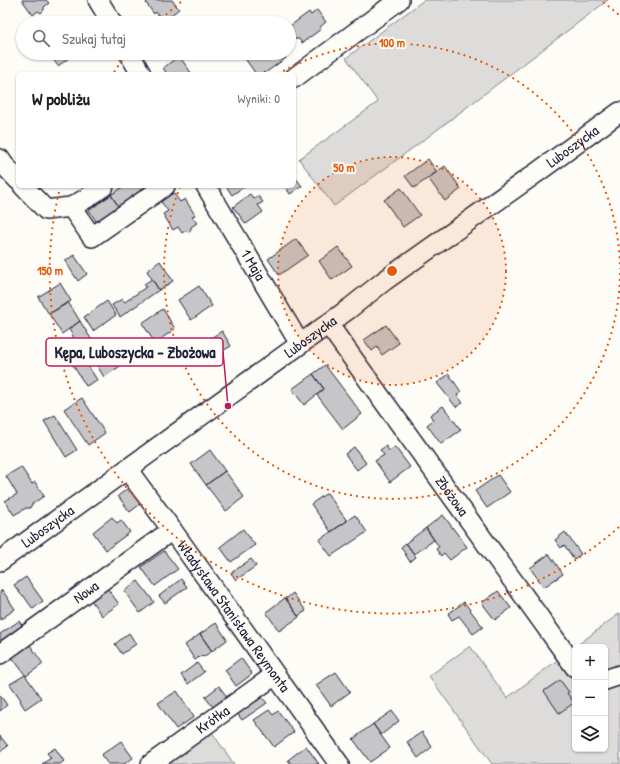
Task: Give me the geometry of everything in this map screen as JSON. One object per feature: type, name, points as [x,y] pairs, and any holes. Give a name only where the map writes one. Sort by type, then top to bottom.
[{"type":"street","points":[[98,0],[108,16]]},
{"type":"street","points":[[296,77],[399,0]]},
{"type":"street","points":[[133,60],[140,72]]},
{"type":"street","name":"Luboszycka","points":[[0,561],[350,308],[384,281],[620,112]]},
{"type":"street","points":[[0,159],[4,166],[16,178]]},
{"type":"street","points":[[25,188],[46,210],[71,207],[101,188]]},
{"type":"street","points":[[71,207],[92,237],[162,188]]},
{"type":"street","name":"1 Maja","points":[[207,188],[300,344]]},
{"type":"street","name":"Zbożowa","points":[[328,324],[572,663]]},
{"type":"street","name":"Władysława Stanisława Reymonta","points":[[127,469],[339,764]]},
{"type":"street","name":"Nowa","points":[[0,654],[172,530]]},
{"type":"street","name":"Krótka","points":[[151,764],[275,675]]},
{"type":"street","points":[[608,679],[620,675]]},
{"type":"shaded area","points":[[424,0],[608,0],[334,206],[299,159],[378,102],[346,58]]},
{"type":"shaded area","points":[[620,613],[620,764],[492,764],[429,676],[470,646],[507,698],[572,649],[572,752],[608,752],[608,644],[579,644]]},
{"type":"shaded area","points":[[206,724],[234,764],[151,764]]},
{"type":"building","points":[[22,0],[46,0],[49,3],[44,7],[44,10],[41,13],[38,11],[33,15]]},
{"type":"building","points":[[145,0],[172,0],[179,9],[170,16],[159,16],[156,12],[154,14],[146,3],[147,2]]},
{"type":"building","points":[[317,10],[326,22],[320,27],[321,29],[302,43],[299,39],[296,39],[296,22],[309,12],[311,15]]},
{"type":"building","points":[[53,60],[66,60],[58,66]]},
{"type":"building","points":[[174,60],[182,60],[191,72],[166,72],[163,68]]},
{"type":"building","points":[[246,60],[283,60],[266,72],[255,72]]},
{"type":"building","points":[[428,159],[437,172],[414,188],[405,176]]},
{"type":"building","points":[[445,166],[461,189],[445,201],[428,178]]},
{"type":"building","points":[[296,178],[302,186],[290,194],[286,188],[296,188]]},
{"type":"building","points":[[121,188],[147,188],[119,207],[111,195]]},
{"type":"building","points":[[227,188],[242,188],[232,195]]},
{"type":"building","points":[[401,188],[420,215],[403,227],[384,200]]},
{"type":"building","points":[[172,191],[180,202],[185,199],[195,215],[192,217],[197,223],[191,227],[189,232],[185,231],[182,233],[178,227],[173,230],[163,214],[168,211],[159,199]]},
{"type":"building","points":[[250,194],[254,199],[258,196],[263,202],[258,205],[263,212],[246,224],[233,207]]},
{"type":"building","points":[[111,195],[119,207],[97,223],[89,210]]},
{"type":"building","points":[[296,239],[308,255],[279,275],[268,259]]},
{"type":"building","points":[[338,247],[352,266],[332,280],[319,261]]},
{"type":"building","points":[[74,255],[87,274],[78,281],[65,261]]},
{"type":"building","points":[[160,261],[173,281],[159,290],[147,271]]},
{"type":"building","points":[[152,279],[159,290],[120,317],[112,305],[122,299],[125,302],[146,287],[144,284]]},
{"type":"building","points":[[60,283],[71,301],[49,314],[38,297]]},
{"type":"building","points":[[199,286],[212,306],[191,320],[178,300]]},
{"type":"building","points":[[107,301],[116,315],[93,331],[84,317]]},
{"type":"building","points":[[68,302],[80,321],[62,334],[49,314]]},
{"type":"building","points":[[163,309],[175,329],[155,343],[142,323]]},
{"type":"building","points":[[80,321],[99,352],[92,357],[80,339],[76,342],[69,329]]},
{"type":"building","points":[[386,325],[399,343],[382,355],[377,347],[372,351],[364,340]]},
{"type":"building","points":[[222,331],[231,346],[221,352],[219,349],[214,353],[206,341]]},
{"type":"building","points":[[116,341],[129,360],[104,377],[92,357]]},
{"type":"building","points":[[79,351],[97,380],[86,386],[69,359]]},
{"type":"building","points":[[325,365],[362,414],[343,429],[317,395],[324,389],[313,374]]},
{"type":"building","points":[[313,374],[324,389],[304,405],[292,389]]},
{"type":"building","points":[[449,374],[461,392],[457,395],[463,403],[456,407],[437,383]]},
{"type":"building","points":[[82,398],[105,433],[88,445],[64,409]]},
{"type":"building","points":[[443,406],[461,430],[441,444],[427,425],[433,420],[430,415]]},
{"type":"building","points":[[55,415],[77,450],[66,457],[44,421]]},
{"type":"building","points":[[386,446],[389,451],[395,447],[410,467],[390,482],[375,461],[384,455],[380,450]]},
{"type":"building","points":[[354,447],[366,463],[357,470],[345,454]]},
{"type":"building","points":[[210,450],[225,471],[206,485],[191,464]]},
{"type":"building","points":[[21,467],[32,484],[35,482],[44,496],[32,504],[30,508],[26,508],[14,515],[5,501],[17,494],[6,476]]},
{"type":"building","points":[[225,471],[244,497],[226,511],[206,485]]},
{"type":"building","points":[[498,475],[510,492],[487,508],[475,491]]},
{"type":"building","points":[[132,485],[144,501],[130,512],[118,496]]},
{"type":"building","points":[[327,493],[347,521],[331,532],[311,504]]},
{"type":"building","points":[[355,515],[367,532],[331,556],[319,540]]},
{"type":"building","points":[[443,515],[467,547],[450,560],[444,553],[441,556],[436,549],[439,547],[426,528]]},
{"type":"building","points":[[112,517],[117,523],[121,520],[130,532],[106,550],[93,532]]},
{"type":"building","points":[[426,528],[434,540],[414,554],[406,543]]},
{"type":"building","points":[[243,529],[255,545],[231,562],[220,547]]},
{"type":"building","points":[[565,532],[581,554],[574,559],[564,545],[561,548],[555,540]]},
{"type":"building","points":[[406,543],[416,557],[410,562],[401,547]]},
{"type":"building","points":[[164,551],[178,569],[155,586],[141,567]]},
{"type":"building","points":[[549,554],[563,574],[544,587],[530,568]]},
{"type":"building","points":[[251,559],[256,566],[236,580],[231,573]]},
{"type":"building","points":[[26,577],[43,601],[33,609],[14,585]]},
{"type":"building","points":[[181,579],[187,587],[165,603],[159,596]]},
{"type":"building","points":[[138,581],[154,602],[140,613],[124,591]]},
{"type":"building","points":[[107,588],[119,604],[102,616],[91,600]]},
{"type":"building","points":[[2,590],[15,609],[0,620],[0,592]]},
{"type":"building","points":[[498,591],[511,608],[495,620],[482,603]]},
{"type":"building","points":[[293,593],[306,611],[298,616],[286,599]]},
{"type":"building","points":[[285,598],[299,617],[279,631],[266,612]]},
{"type":"building","points":[[464,602],[483,627],[473,634],[459,616],[452,620],[448,614]]},
{"type":"building","points":[[19,621],[24,628],[3,643],[0,638],[0,634]]},
{"type":"building","points":[[216,623],[227,640],[212,651],[200,634]]},
{"type":"building","points":[[129,633],[136,644],[122,654],[115,644]]},
{"type":"building","points":[[200,634],[212,651],[195,660],[185,645]]},
{"type":"building","points":[[30,645],[43,664],[26,676],[12,657]]},
{"type":"building","points":[[241,658],[252,674],[236,686],[225,670]]},
{"type":"building","points":[[197,663],[204,672],[188,684],[181,675]]},
{"type":"building","points":[[336,672],[350,692],[331,706],[316,685]]},
{"type":"building","points":[[25,675],[41,698],[25,709],[20,701],[21,700],[10,684]]},
{"type":"building","points":[[560,680],[569,692],[567,693],[572,700],[572,704],[559,713],[544,691]]},
{"type":"building","points":[[219,686],[227,697],[213,707],[205,697]]},
{"type":"building","points":[[177,691],[194,717],[176,729],[158,703]]},
{"type":"building","points":[[0,695],[7,705],[0,711]]},
{"type":"building","points":[[260,695],[267,703],[242,720],[236,712]]},
{"type":"building","points":[[269,710],[273,715],[278,711],[294,732],[274,747],[254,720]]},
{"type":"building","points":[[392,711],[399,721],[381,735],[373,724]]},
{"type":"building","points":[[373,724],[390,748],[370,762],[353,739]]},
{"type":"building","points":[[422,732],[432,747],[418,758],[407,742]]},
{"type":"building","points":[[0,736],[8,746],[0,752]]},
{"type":"building","points":[[121,741],[133,758],[124,764],[108,764],[101,755]]},
{"type":"building","points":[[306,746],[319,764],[291,764],[288,760]]},
{"type":"building","points":[[55,748],[64,761],[60,764],[42,764],[51,758],[47,753]]},
{"type":"place","name":"Kępa, Luboszycka - Zbożowa","points":[[228,406]]}]
